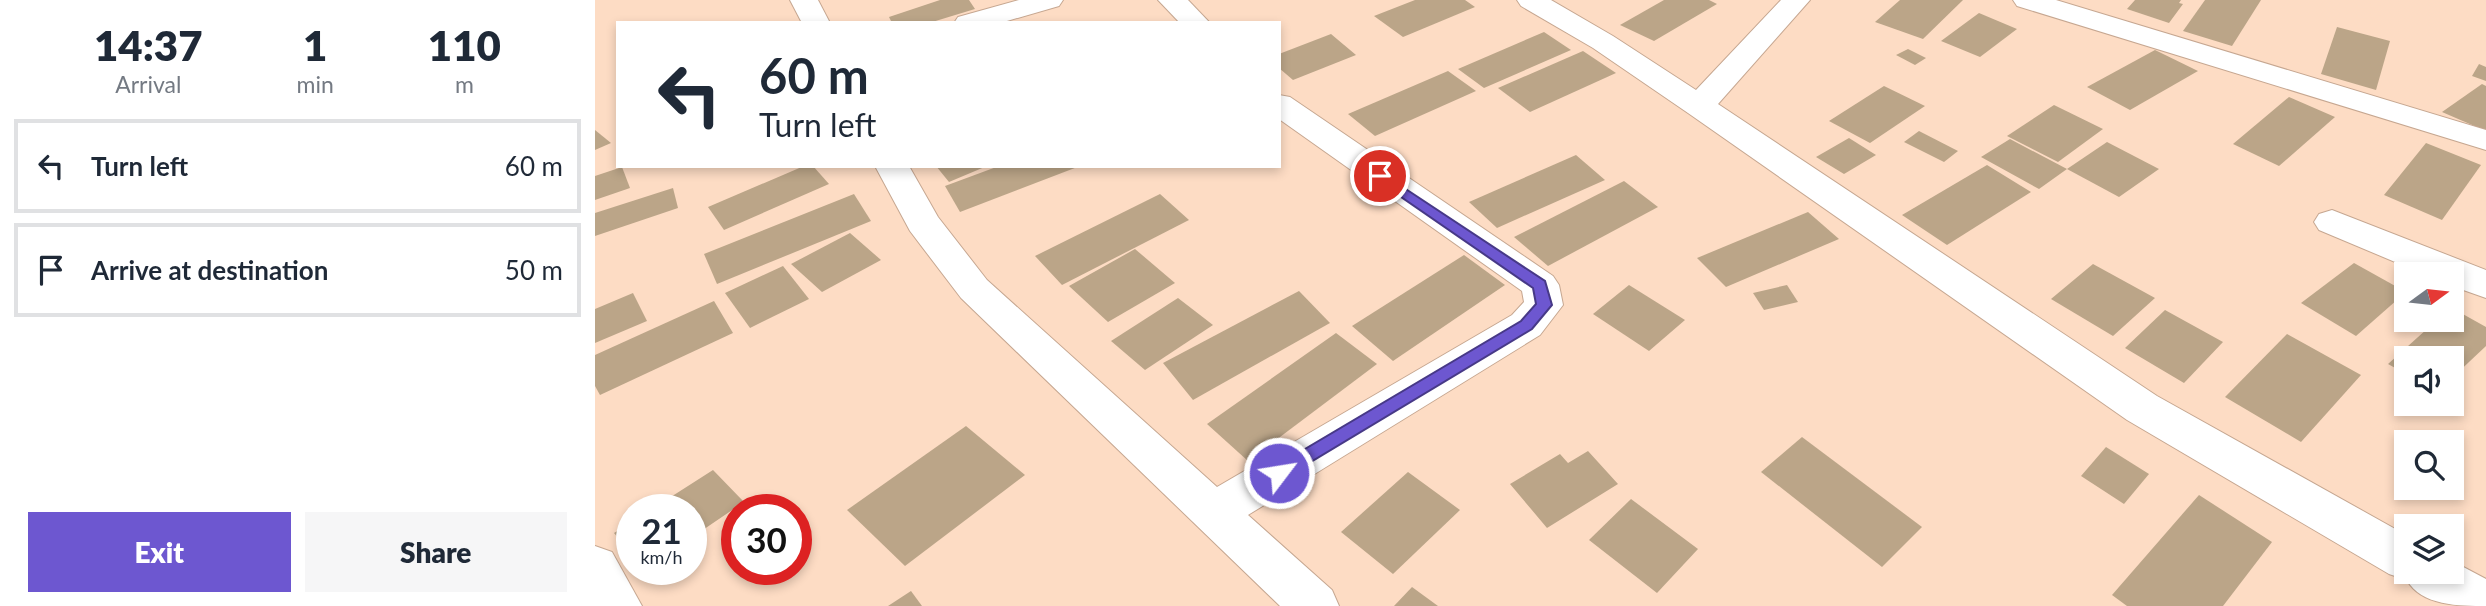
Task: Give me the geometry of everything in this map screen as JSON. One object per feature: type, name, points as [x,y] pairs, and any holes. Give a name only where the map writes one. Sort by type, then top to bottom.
[{"type":"street","points":[[804,0],[815,21]]},
{"type":"street","points":[[975,21],[1049,0]]},
{"type":"street","points":[[1173,0],[1194,21]]},
{"type":"street","points":[[1531,0],[1603,42],[1699,106],[2142,408],[2394,552]]},
{"type":"street","points":[[1699,106],[1796,0]]},
{"type":"street","points":[[2027,0],[2486,140]]},
{"type":"street","points":[[1212,513],[1526,325],[1544,305],[1540,285],[1281,105]]},
{"type":"street","points":[[893,168],[923,223],[974,289],[1314,606]]},
{"type":"street","points":[[2332,222],[2486,285]]},
{"type":"street","points":[[595,567],[617,606]]},
{"type":"street","points":[[2449,584],[2486,605]]},
{"type":"building","points":[[940,0],[969,0],[975,9],[936,21],[891,21],[889,17]]},
{"type":"building","points":[[1415,0],[1465,0],[1475,7],[1403,37],[1374,16]]},
{"type":"building","points":[[1664,0],[1709,0],[1717,4],[1654,41],[1620,25]]},
{"type":"building","points":[[1900,0],[1963,0],[1923,39],[1875,22]]},
{"type":"building","points":[[2135,0],[2181,0],[2179,3],[2183,4],[2169,23],[2127,9]]},
{"type":"building","points":[[2205,0],[2261,0],[2232,46],[2183,31]]},
{"type":"building","points":[[1979,13],[2017,29],[1980,57],[1941,41]]},
{"type":"building","points":[[2337,27],[2390,41],[2376,90],[2321,74]]},
{"type":"building","points":[[1544,32],[1571,50],[1484,88],[1458,69]]},
{"type":"building","points":[[1331,34],[1356,55],[1293,80],[1281,70],[1281,53]]},
{"type":"building","points":[[1908,49],[1926,58],[1915,65],[1896,55]]},
{"type":"building","points":[[2155,50],[2198,71],[2130,110],[2087,87]]},
{"type":"building","points":[[1583,51],[1616,73],[1530,112],[1498,88]]},
{"type":"building","points":[[2479,64],[2486,67],[2486,81],[2472,76]]},
{"type":"building","points":[[1448,71],[1476,91],[1375,136],[1348,114]]},
{"type":"building","points":[[2482,84],[2486,86],[2486,131],[2442,112]]},
{"type":"building","points":[[1884,86],[1925,106],[1870,143],[1829,121]]},
{"type":"building","points":[[2289,97],[2335,117],[2279,166],[2233,144]]},
{"type":"building","points":[[2054,105],[2103,129],[2058,162],[2007,136]]},
{"type":"building","points":[[595,130],[611,143],[595,150]]},
{"type":"building","points":[[1919,131],[1958,151],[1944,162],[1904,142]]},
{"type":"building","points":[[1849,138],[1876,155],[1844,174],[1816,157]]},
{"type":"building","points":[[2010,139],[2067,169],[2039,189],[1981,157]]},
{"type":"building","points":[[2107,142],[2159,169],[2119,197],[2067,169]]},
{"type":"building","points":[[2426,143],[2481,165],[2442,220],[2384,195]]},
{"type":"building","points":[[1576,155],[1605,180],[1497,228],[1469,202]]},
{"type":"building","points":[[1987,165],[2031,192],[1947,245],[1902,215]]},
{"type":"building","points":[[622,168],[630,188],[595,200],[595,176]]},
{"type":"building","points":[[799,168],[815,168],[829,184],[724,230],[708,207]]},
{"type":"building","points":[[938,168],[982,168],[949,182]]},
{"type":"building","points":[[994,168],[1075,168],[960,212],[945,186]]},
{"type":"building","points":[[1624,181],[1658,207],[1548,266],[1514,237]]},
{"type":"building","points":[[673,188],[678,208],[595,236],[595,213]]},
{"type":"building","points":[[854,194],[871,221],[717,284],[704,254]]},
{"type":"building","points":[[1160,194],[1189,220],[1062,285],[1035,256]]},
{"type":"building","points":[[1808,212],[1839,239],[1726,287],[1697,258]]},
{"type":"building","points":[[850,233],[881,260],[822,292],[791,264]]},
{"type":"building","points":[[1135,249],[1175,283],[1108,322],[1069,286]]},
{"type":"building","points":[[1464,255],[1505,285],[1393,361],[1352,326]]},
{"type":"building","points":[[2354,263],[2394,285],[2394,303],[2356,336],[2301,303]]},
{"type":"building","points":[[2093,264],[2155,298],[2113,336],[2051,299]]},
{"type":"building","points":[[783,266],[809,299],[750,328],[725,293]]},
{"type":"building","points":[[1629,285],[1685,320],[1649,351],[1593,314]]},
{"type":"building","points":[[1787,285],[1798,302],[1764,310],[1753,293]]},
{"type":"building","points":[[1299,291],[1330,323],[1193,400],[1163,363]]},
{"type":"building","points":[[633,293],[647,321],[595,343],[595,309]]},
{"type":"building","points":[[1178,298],[1213,325],[1145,370],[1111,341]]},
{"type":"building","points":[[714,301],[733,333],[600,395],[595,386],[595,355]]},
{"type":"building","points":[[2165,310],[2223,342],[2184,383],[2125,348]]},
{"type":"building","points":[[2464,315],[2486,327],[2486,346],[2464,367],[2464,346],[2408,346],[2424,332],[2464,332]]},
{"type":"building","points":[[1336,333],[1377,364],[1248,461],[1207,424]]},
{"type":"building","points":[[2287,334],[2361,375],[2301,442],[2225,397]]},
{"type":"building","points":[[966,426],[1025,475],[905,566],[847,510]]},
{"type":"building","points":[[1802,437],[1922,527],[1882,567],[1761,472]]},
{"type":"building","points":[[2106,447],[2149,474],[2124,504],[2081,476]]},
{"type":"building","points":[[1588,451],[1618,484],[1547,528],[1510,484],[1560,454],[1568,463]]},
{"type":"building","points":[[713,470],[736,494],[721,494],[721,518],[707,527],[707,494],[675,494]]},
{"type":"building","points":[[1408,472],[1460,510],[1393,574],[1341,532]]},
{"type":"building","points":[[2199,495],[2272,542],[2223,606],[2127,606],[2112,595]]},
{"type":"building","points":[[1631,499],[1698,549],[1657,593],[1589,540]]},
{"type":"building","points":[[1412,587],[1438,606],[1394,606]]},
{"type":"building","points":[[911,591],[922,606],[888,606]]},
{"type":"route","points":[[1279,473],[1526,325],[1544,305],[1540,285],[1380,176]]}]
